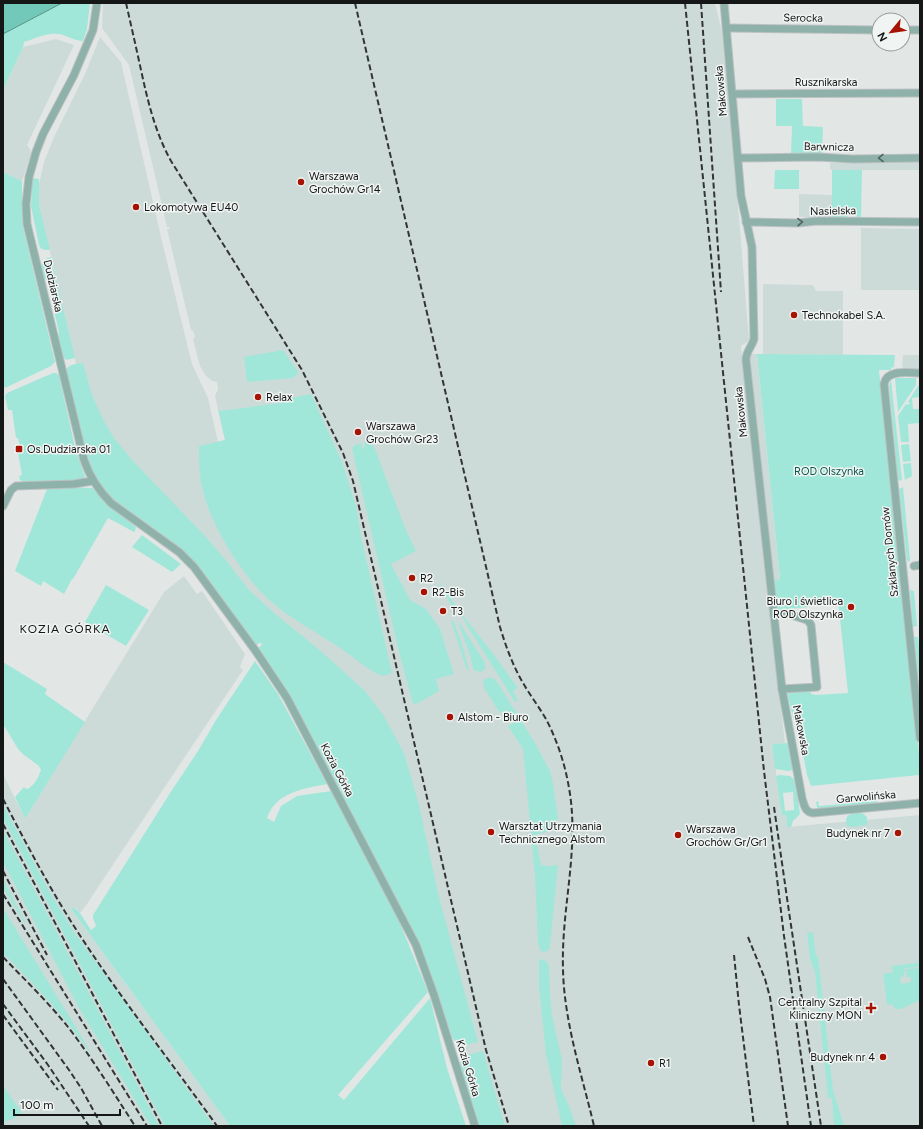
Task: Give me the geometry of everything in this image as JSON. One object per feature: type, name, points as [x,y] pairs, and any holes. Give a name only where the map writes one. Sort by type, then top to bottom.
[{"type":"street","name":"Dudziarska","points":[[92,481],[76,432],[27,224],[26,204],[29,174],[36,152],[43,134],[74,75],[93,30],[97,3]]},
{"type":"street","name":"Makowska","points":[[724,3],[741,196],[752,247],[754,339],[747,352],[746,360],[782,689],[804,807],[813,813]]},
{"type":"street","name":"Serocka","points":[[727,28],[871,30]]},
{"type":"street","name":"Rusznikarska","points":[[733,94],[920,93]]},
{"type":"street","name":"Barwnicza","points":[[738,158],[920,158]]},
{"type":"street","name":"Nasielska","points":[[746,222],[920,222]]},
{"type":"street","name":"Szklanych Domów","points":[[920,373],[899,373],[889,375],[884,384],[920,738]]},
{"type":"street","points":[[3,506],[11,490],[16,486],[74,484],[92,481]]},
{"type":"street","name":"Kozia Górka","points":[[92,481],[111,503],[179,552],[194,567],[255,650],[287,698],[416,945],[434,996],[475,1126]]},
{"type":"street","points":[[774,615],[788,614],[807,620],[811,625],[817,687],[782,689]]},
{"type":"street","name":"Garwolińska","points":[[813,813],[920,803]]},
{"type":"shaded area","points":[[3,3],[62,3],[3,34]]},
{"type":"shaded area","points":[[103,3],[715,3],[722,32],[749,341],[741,346],[785,743],[772,744],[782,815],[786,815],[787,827],[920,815],[920,1126],[486,1126],[439,978],[280,670],[85,403],[39,204],[39,184],[44,162],[54,137],[85,74],[100,37],[121,62],[192,364],[208,398],[218,442],[225,440],[215,396],[218,389],[217,382],[212,381],[206,376],[198,359],[193,339],[195,337],[193,331],[191,330],[167,229],[170,229],[167,227],[129,65],[102,28]]},
{"type":"shaded area","points":[[56,39],[74,45],[27,145],[31,154],[22,181],[3,172],[3,90],[23,47]]},
{"type":"shaded area","points":[[920,161],[920,170],[830,169],[830,163]]},
{"type":"shaded area","points":[[799,194],[832,195],[832,217],[799,217]]},
{"type":"shaded area","points":[[861,228],[920,229],[920,290],[861,290]]},
{"type":"shaded area","points":[[763,284],[813,285],[816,291],[843,291],[843,355],[763,354]]},
{"type":"shaded area","points":[[749,354],[757,354],[780,580],[773,581]]},
{"type":"shaded area","points":[[903,355],[920,355],[920,370],[904,370],[902,366]]},
{"type":"shaded area","points":[[184,576],[197,594],[202,591],[245,654],[240,667],[243,670],[87,904],[80,913],[75,907],[71,909],[230,1126],[3,1126],[3,774],[25,819],[164,592]]},
{"type":"green space","points":[[62,3],[90,3],[87,29],[83,41],[54,34],[45,35],[24,42],[3,90],[3,34]]},
{"type":"green space","points":[[776,99],[802,99],[803,126],[823,127],[822,154],[791,154],[792,126],[776,126]]},
{"type":"green space","points":[[775,170],[799,170],[799,189],[774,189]]},
{"type":"green space","points":[[832,170],[862,170],[861,217],[857,217],[855,214],[849,214],[847,217],[832,217]]},
{"type":"green space","points":[[3,172],[22,181],[23,227],[55,362],[51,366],[5,388],[3,385]]},
{"type":"green space","points":[[32,178],[39,179],[39,204],[50,250],[43,249],[39,245],[31,206]]},
{"type":"green space","points":[[51,257],[75,358],[66,360],[60,351],[58,343],[59,332],[47,281],[41,270],[44,261]]},
{"type":"green space","points":[[283,350],[299,373],[293,378],[247,382],[244,357]]},
{"type":"green space","name":"ROD Olszynka","points":[[757,354],[895,355],[894,367],[891,368],[891,370],[879,370],[902,587],[900,587],[901,592],[903,592],[920,762],[920,782],[919,775],[811,786],[807,775],[800,738],[798,736],[787,693],[811,691],[811,694],[816,695],[848,693],[838,600],[837,598],[808,601],[808,607],[777,610],[774,581],[780,579]]},
{"type":"green space","points":[[83,363],[92,395],[104,421],[114,438],[133,461],[205,536],[249,590],[365,691],[384,716],[404,753],[419,805],[438,893],[478,1042],[460,1046],[451,1036],[422,950],[288,693],[257,649],[263,644],[261,642],[255,646],[198,565],[179,547],[113,499],[100,484],[91,469],[82,440],[66,373],[66,370],[70,366]]},
{"type":"green space","points":[[53,373],[59,375],[75,447],[85,477],[81,480],[27,484],[20,480],[19,476],[22,475],[18,453],[21,453],[18,438],[16,438],[12,410],[8,410],[5,396],[7,393]]},
{"type":"green space","points":[[895,378],[916,378],[916,385],[898,412]]},
{"type":"green space","points":[[891,380],[902,480],[900,481],[898,479],[889,386]]},
{"type":"green space","points":[[918,386],[920,386],[920,397],[912,398],[913,409],[920,409],[920,423],[908,424],[909,442],[901,442],[898,416],[906,404],[908,405],[910,403],[908,402]]},
{"type":"green space","points":[[311,394],[342,462],[356,506],[362,541],[392,673],[383,676],[365,667],[343,650],[285,613],[259,590],[229,550],[213,519],[203,491],[199,463],[199,446],[225,440],[218,409],[221,411],[293,401],[292,398]]},
{"type":"green space","points":[[369,440],[375,449],[405,528],[416,551],[391,564],[410,600],[426,609],[440,629],[454,674],[436,679],[439,691],[418,703],[413,704],[399,652],[352,448],[361,443],[362,448],[365,447],[364,442]]},
{"type":"green space","points":[[909,444],[911,461],[903,462],[901,445]]},
{"type":"green space","points":[[911,463],[912,476],[905,480],[903,464]]},
{"type":"green space","points":[[63,487],[92,488],[111,507],[136,527],[134,532],[108,518],[64,594],[43,581],[41,586],[15,571],[47,489],[62,489]]},
{"type":"green space","points":[[903,487],[909,562],[907,560],[899,489]]},
{"type":"green space","points":[[142,535],[181,564],[172,572],[132,547]]},
{"type":"green space","points":[[441,583],[455,605],[518,688],[513,691],[518,700],[515,702],[460,613],[457,609],[452,607],[440,584]]},
{"type":"green space","points":[[106,585],[149,610],[126,646],[85,622]]},
{"type":"green space","points":[[910,590],[914,591],[917,626],[913,627]]},
{"type":"green space","points":[[457,619],[485,663],[485,669],[481,672],[475,671],[473,668]]},
{"type":"green space","points":[[453,620],[469,669],[467,670],[451,621]]},
{"type":"green space","points":[[914,637],[918,637],[920,653],[920,680],[919,680]]},
{"type":"green space","points":[[255,661],[278,694],[327,784],[291,793],[277,802],[271,809],[267,818],[274,822],[281,806],[297,796],[331,791],[397,916],[428,992],[338,1095],[344,1100],[430,998],[447,1068],[466,1126],[230,1126],[71,909],[74,907],[80,913],[91,930],[96,926],[93,915]]},
{"type":"green space","points":[[3,662],[47,689],[45,694],[85,722],[25,819],[15,797],[23,788],[22,787],[28,789],[33,785],[41,770],[39,766],[18,749],[3,724]]},
{"type":"green space","points":[[490,677],[496,680],[535,743],[550,771],[553,783],[558,818],[553,830],[535,835],[541,865],[558,865],[550,946],[548,951],[543,952],[540,950],[538,944],[535,876],[523,749],[508,726],[515,722],[507,710],[500,713],[484,688],[483,680]]},
{"type":"green space","points":[[788,743],[793,770],[788,771],[775,769],[772,744]]},
{"type":"green space","points":[[776,776],[790,776],[795,780],[800,814],[793,821],[791,827],[787,827],[786,815],[782,815]],"holes":[[[793,792],[794,810],[785,811],[783,793]]]},
{"type":"green space","points":[[875,796],[877,803],[819,809],[816,802],[818,801],[819,806],[875,801]]},
{"type":"green space","points":[[3,805],[49,891],[74,932],[214,1126],[165,1126],[3,818]]},
{"type":"green space","points":[[861,812],[867,817],[867,825],[852,827],[847,826],[846,819],[849,815]]},
{"type":"green space","points":[[3,830],[159,1126],[151,1126],[79,1008],[3,862]]},
{"type":"green space","points":[[3,879],[26,923],[25,924],[3,888]]},
{"type":"green space","points":[[3,908],[93,1057],[73,1029],[51,1003],[3,953]]},
{"type":"green space","points":[[813,932],[816,956],[818,956],[833,1090],[844,1126],[834,1126],[832,1098],[828,1098],[815,972],[810,959],[807,933]]},
{"type":"green space","points":[[541,959],[546,961],[549,966],[552,1015],[562,1060],[561,1089],[570,1108],[576,1126],[562,1126],[546,1055],[539,987],[539,960]]},
{"type":"green space","points":[[917,960],[919,967],[905,968],[903,977],[900,978],[901,984],[911,982],[911,977],[907,977],[906,969],[919,968],[920,1000],[901,1009],[895,1009],[892,1004],[887,1005],[883,974],[893,972],[892,966],[917,963]]},
{"type":"green space","points":[[483,1051],[505,1126],[478,1126],[459,1066],[462,1059],[465,1057]]},
{"type":"green space","points":[[3,1086],[22,1113],[13,1119],[3,1122]]},
{"type":"railway","points":[[126,3],[149,105],[165,150],[302,370],[343,453],[353,481],[486,1050],[509,1126]]},
{"type":"railway","points":[[355,3],[500,627],[516,670],[554,735],[563,761],[569,788],[572,811],[572,833],[563,946],[564,989],[574,1048],[594,1126]]},
{"type":"railway","points":[[685,3],[764,771],[784,936],[811,1126]]},
{"type":"railway","points":[[701,3],[721,292]]},
{"type":"railway","points":[[3,799],[49,885],[95,959],[217,1126]]},
{"type":"railway","points":[[774,807],[821,1126]]},
{"type":"railway","points":[[3,824],[162,1126]]},
{"type":"railway","points":[[3,871],[47,955]]},
{"type":"railway","points":[[3,894],[147,1126]]},
{"type":"railway","points":[[748,937],[765,979],[770,997],[788,1126]]},
{"type":"railway","points":[[734,955],[754,1126]]},
{"type":"railway","points":[[3,957],[68,1027],[94,1063],[135,1126]]},
{"type":"railway","points":[[3,979],[69,1070],[81,1088],[102,1126]]},
{"type":"railway","points":[[3,1004],[48,1065],[89,1126]]},
{"type":"railway","points":[[3,1015],[58,1090]]},
{"type":"place","name":"Warszawa Grochów Gr14","points":[[301,182]]},
{"type":"place","name":"Lokomotywa EU40","points":[[136,207]]},
{"type":"place","name":"Technokabel S.A.","points":[[794,315]]},
{"type":"place","name":"Relax","points":[[258,397]]},
{"type":"place","name":"Warszawa Grochów Gr23","points":[[358,432]]},
{"type":"place","name":"Os.Dudziarska 01","points":[[19,449]]},
{"type":"place","name":"R2","points":[[412,578]]},
{"type":"place","name":"R2-Bis","points":[[424,592]]},
{"type":"place","name":"Biuro i świetlica ROD Olszynka","points":[[851,607]]},
{"type":"place","name":"T3","points":[[443,611]]},
{"type":"place","name":"Alstom - Biuro","points":[[450,717]]},
{"type":"place","name":"Warsztat Utrzymania Technicznego Alstom","points":[[491,832]]},
{"type":"place","name":"Budynek nr 7","points":[[898,833]]},
{"type":"place","name":"Warszawa Grochów Gr/Gr1","points":[[678,835]]},
{"type":"place","name":"Centralny Szpital Kliniczny MON","points":[[871,1008]]},
{"type":"place","name":"Budynek nr 4","points":[[883,1057]]},
{"type":"place","name":"R1","points":[[651,1063]]},
{"type":"district","name":"KOZIA GÓRKA","points":[[65,629]]}]
